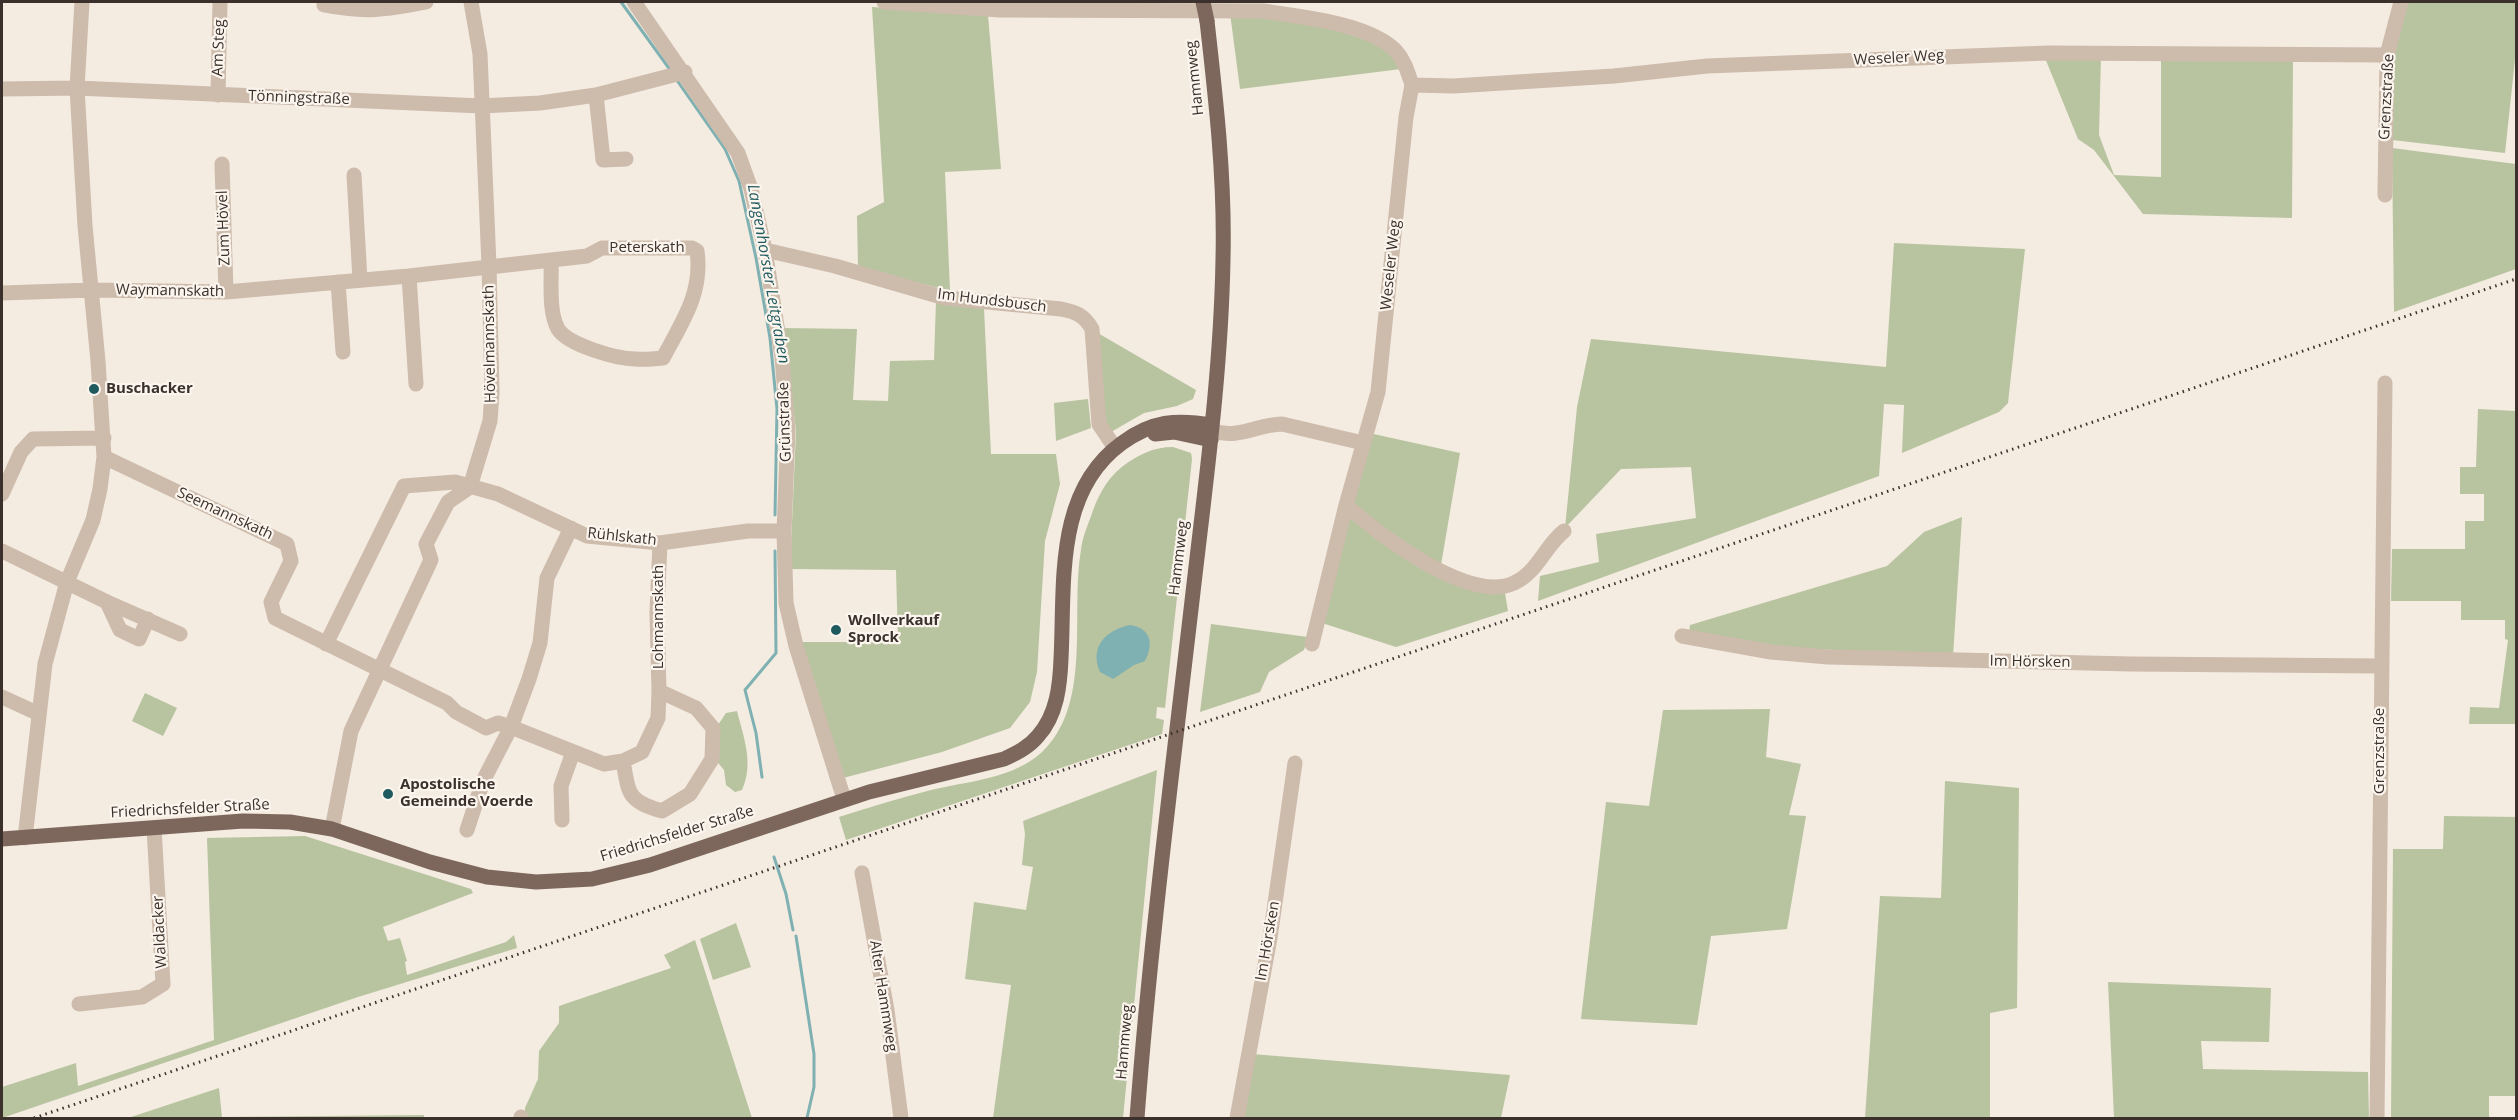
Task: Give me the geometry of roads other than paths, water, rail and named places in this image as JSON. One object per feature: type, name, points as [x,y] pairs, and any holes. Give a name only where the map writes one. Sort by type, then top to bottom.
[{"type":"main road","name":"Hammweg","points":[[1137,1119],[1153,943],[1212,432],[1221,333],[1223,256],[1220,136],[1203,2]]},
{"type":"main road","points":[[1119,445],[1150,435],[1174,432],[1212,432]]},
{"type":"main road","name":"Friedrichsfelder Straße","points":[[2,839],[243,821],[290,822],[332,829],[430,862],[487,877],[548,882],[592,879],[650,865],[844,800],[1004,759],[1017,753],[1039,736],[1052,713],[1059,686],[1068,534],[1078,496],[1095,468],[1119,445]]},
{"type":"street","points":[[25,838],[37,713],[45,664],[67,582],[93,520],[104,457],[85,226],[77,88],[82,2]]},
{"type":"street","name":"Am Steg","points":[[218,95],[220,2]]},
{"type":"street","points":[[324,5],[353,11],[388,9],[426,2]]},
{"type":"street","name":"Hövelmannskath","points":[[470,487],[490,421],[492,392],[480,54],[471,2]]},
{"type":"street","name":"Grünstraße","points":[[634,2],[738,153],[751,189],[765,250],[782,358],[788,430],[783,531],[786,603],[796,646],[844,800]]},
{"type":"street","points":[[884,2],[1000,10],[1263,11],[1303,17],[1363,32],[1385,42],[1397,52],[1407,67],[1412,85]]},
{"type":"street","name":"Grenzstraße","points":[[2385,195],[2387,55],[2401,2]]},
{"type":"street","name":"Weseler Weg","points":[[1312,644],[1346,505],[1378,392],[1406,117],[1412,85],[1454,86],[1614,76],[1707,66],[2048,53],[2387,55]]},
{"type":"street","name":"Tönningstraße","points":[[2,89],[77,88],[481,106],[540,103],[596,95],[684,72]]},
{"type":"street","points":[[596,95],[603,160],[627,159]]},
{"type":"street","name":"Zum Hövel","points":[[222,164],[226,292]]},
{"type":"street","points":[[354,175],[360,280]]},
{"type":"street","name":"Peterskath","points":[[489,266],[587,256],[602,248],[628,246],[646,249],[680,247],[698,251],[700,266],[694,300],[663,358],[633,360],[588,348],[570,340],[559,330],[554,314],[551,260]]},
{"type":"street","name":"Im Hundsbusch","points":[[765,250],[835,266],[945,298],[1061,309],[1086,318],[1092,329],[1099,424],[1119,445]]},
{"type":"street","name":"Waymannskath","points":[[2,293],[92,290],[226,292],[409,276],[489,266]]},
{"type":"street","points":[[409,276],[416,384]]},
{"type":"street","points":[[338,282],[343,352]]},
{"type":"street","name":"Grenzstraße","points":[[2377,1119],[2380,666],[2385,383]]},
{"type":"street","points":[[1212,432],[1239,435],[1271,424],[1282,424],[1363,443]]},
{"type":"street","points":[[2,494],[21,452],[33,439],[104,438]]},
{"type":"street","name":"Seemannskath","points":[[104,457],[287,544],[291,561],[271,602],[275,618],[380,670]]},
{"type":"street","points":[[326,644],[404,486],[455,482],[470,487]]},
{"type":"street","points":[[332,829],[351,732],[431,560],[426,544],[448,502],[470,487]]},
{"type":"street","name":"Rühlskath","points":[[470,487],[498,494],[587,536],[660,543],[748,531],[783,531]]},
{"type":"street","points":[[1346,505],[1374,529],[1421,561],[1463,580],[1489,587],[1502,588],[1526,577],[1556,537],[1564,531]]},
{"type":"street","points":[[467,830],[483,781],[511,727],[540,643],[547,578],[571,528]]},
{"type":"street","name":"Lohmannskath","points":[[659,691],[696,708],[713,728],[712,759],[690,794],[662,811],[641,805],[628,792],[623,761],[642,752],[658,718],[657,612],[660,543]]},
{"type":"street","points":[[2,551],[106,602],[180,634]]},
{"type":"street","points":[[106,602],[120,630],[139,639],[148,619]]},
{"type":"street","name":"Im Hörsken","points":[[1682,636],[1771,652],[1828,657],[2131,664],[2380,666]]},
{"type":"street","points":[[380,670],[447,703],[456,712],[486,728],[498,723],[604,764],[623,761]]},
{"type":"street","points":[[2,696],[37,713]]},
{"type":"street","points":[[562,820],[561,786],[573,752]]},
{"type":"street","name":"Im Hörsken","points":[[1237,1119],[1270,938],[1295,763]]},
{"type":"street","name":"Waldacker","points":[[79,1004],[142,997],[162,984],[154,828]]},
{"type":"street","name":"Alter Hammweg","points":[[862,873],[887,1010],[901,1119]]},
{"type":"water","points":[[1130,625],[1142,630],[1149,638],[1148,655],[1145,661],[1134,665],[1113,679],[1100,672],[1097,663],[1098,647],[1107,635]]},
{"type":"waterway","name":"Langenhorster Leitgraben","points":[[621,2],[671,71]]},
{"type":"waterway","name":"Langenhorster Leitgraben","points":[[676,79],[725,149],[739,181],[770,338],[777,409],[775,515]]},
{"type":"waterway","name":"Langenhorster Leitgraben","points":[[762,777],[756,733],[745,690],[776,653],[775,551]]},
{"type":"waterway","name":"Langenhorster Leitgraben","points":[[774,857],[786,894],[793,930]]},
{"type":"waterway","name":"Langenhorster Leitgraben","points":[[796,936],[814,1054],[814,1087],[807,1118]]},
{"type":"railway","points":[[34,1118],[2516,279]]},
{"type":"place","name":"Buschacker","points":[[94,389]]},
{"type":"place","name":"Wollverkauf Sprock","points":[[836,630]]},
{"type":"place","name":"Apostolische Gemeinde Voerde","points":[[388,794]]}]
